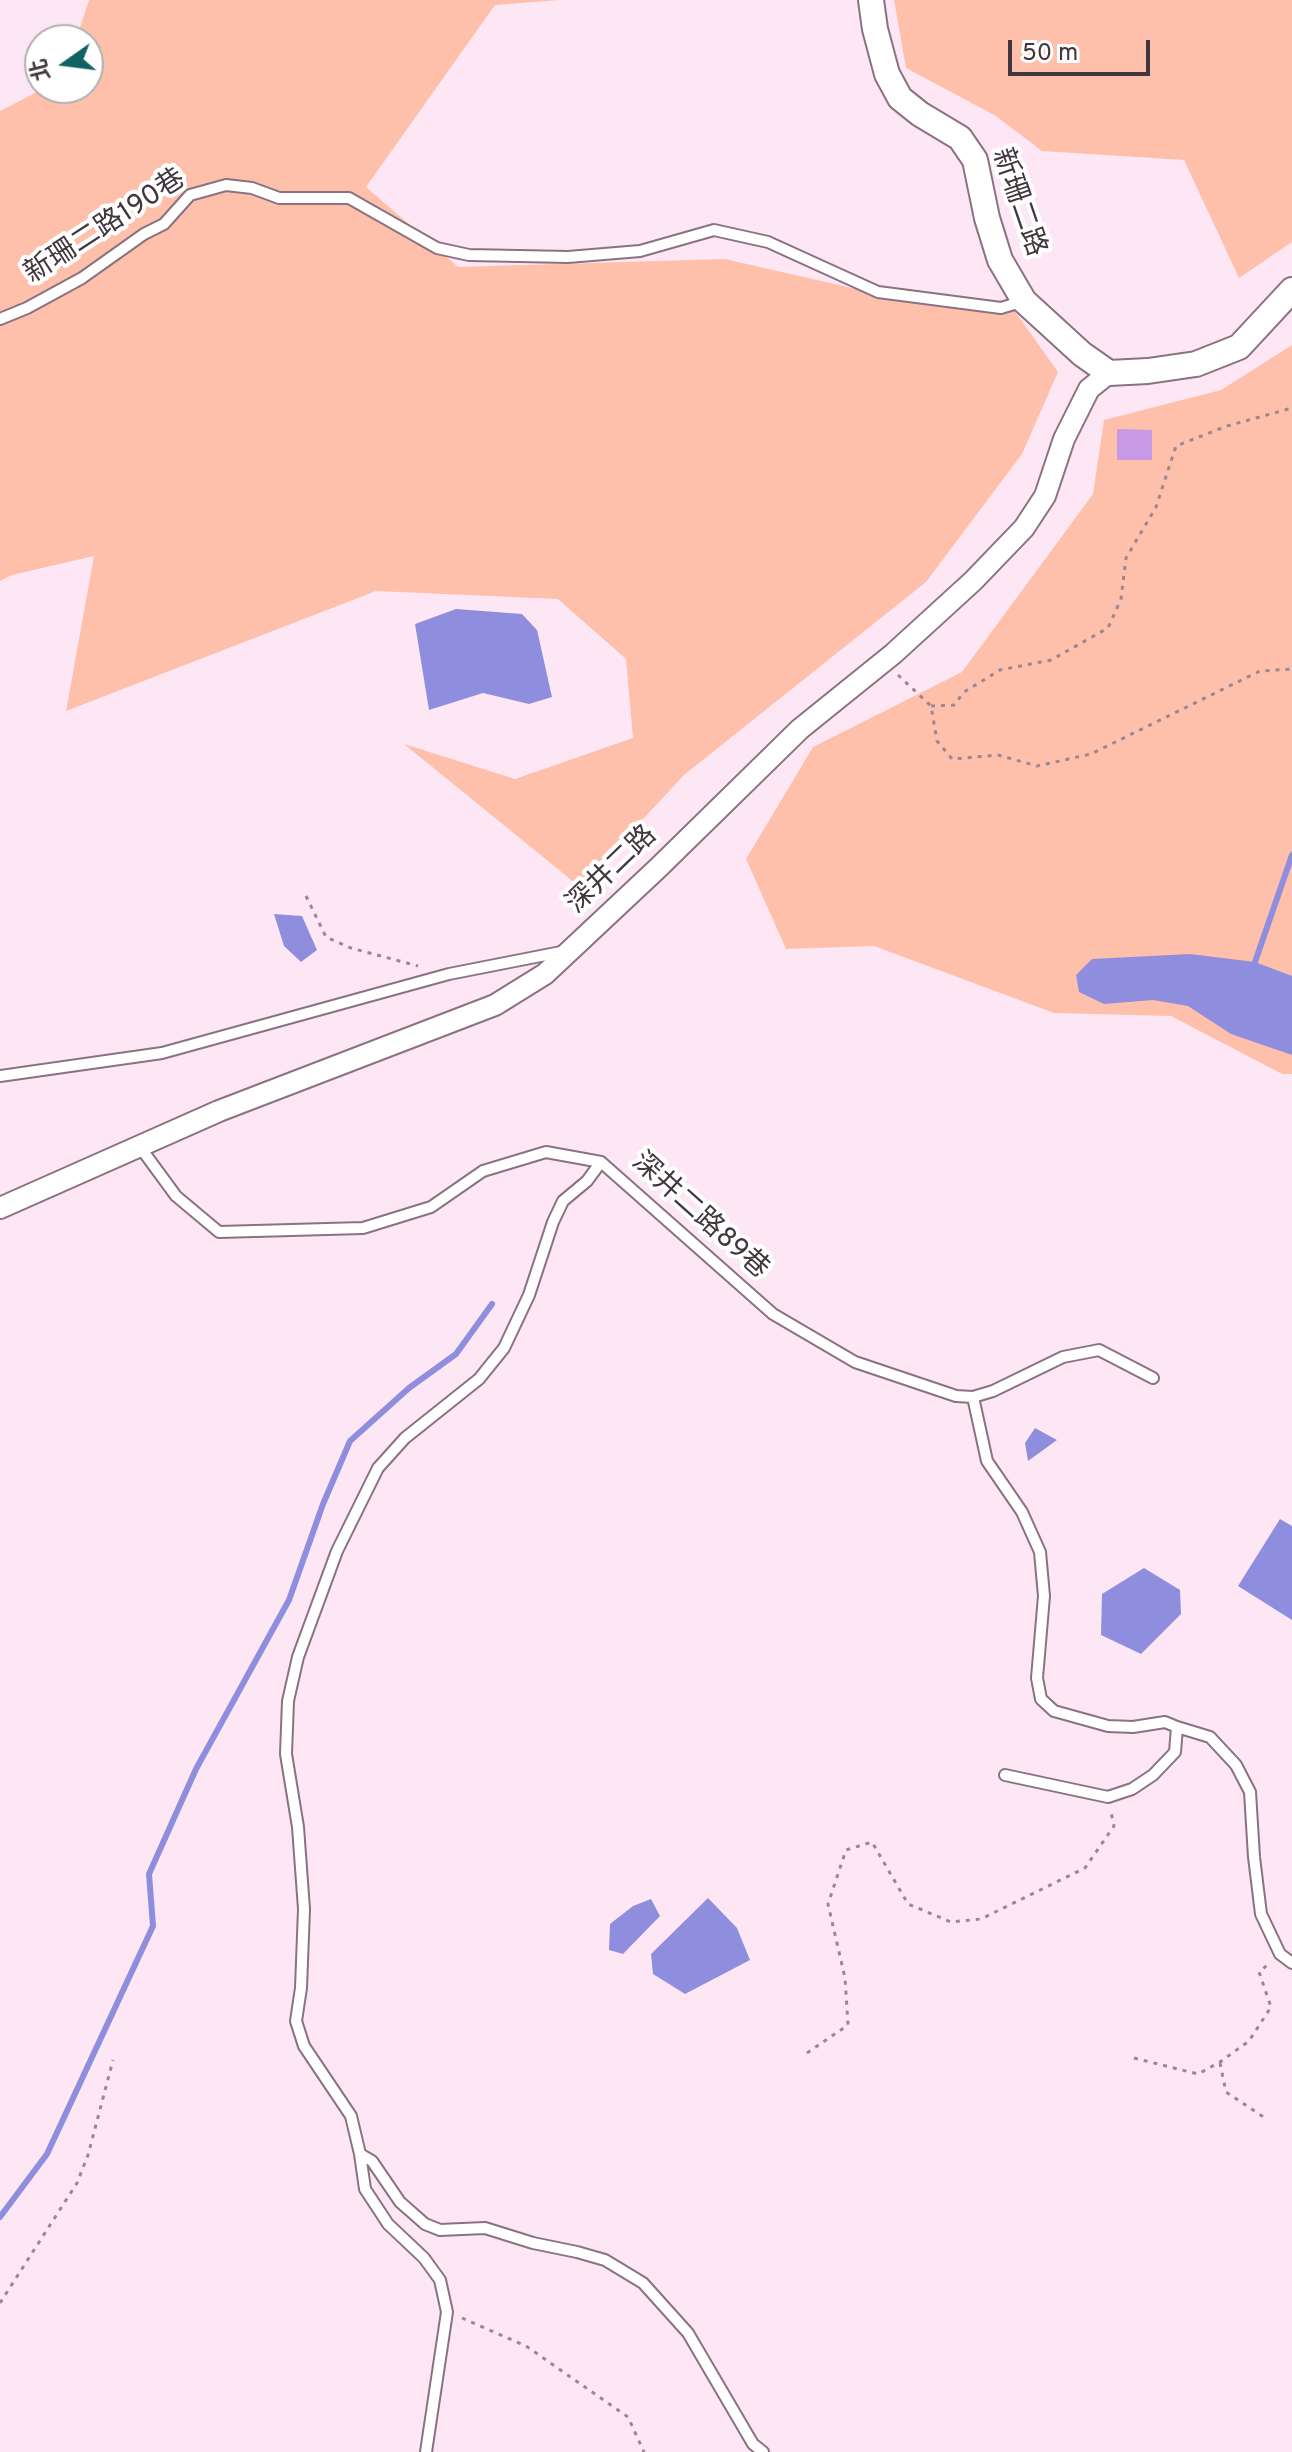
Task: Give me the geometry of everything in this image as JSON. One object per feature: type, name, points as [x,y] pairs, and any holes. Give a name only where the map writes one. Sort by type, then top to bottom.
[{"type":"street","name":"新珊二路","points":[[871,0],[887,74],[900,98],[960,138],[975,160],[987,218],[1000,260],[1024,301],[1082,354],[1109,373]]},
{"type":"street","points":[[1109,373],[1196,364],[1239,347],[1292,290]]},
{"type":"street","name":"深井二路","points":[[0,1208],[219,1111],[495,1005],[545,974],[800,729],[883,662],[973,581],[1024,528],[1045,496],[1064,439],[1089,389],[1109,373]]},
{"type":"lane","name":"新珊二路190巷","points":[[0,319],[82,278],[144,234],[164,224],[190,195],[226,185],[252,188],[279,198],[349,198],[437,248],[469,255],[568,257],[640,251],[714,230],[768,242],[878,292],[1001,308],[1024,301]]},
{"type":"lane","points":[[0,1076],[162,1053],[449,974],[572,950]]},
{"type":"lane","name":"深井二路89巷","points":[[140,1147],[176,1196],[219,1232],[363,1228],[431,1207],[483,1171],[546,1152],[601,1162],[773,1314],[855,1362],[956,1396],[973,1397]]},
{"type":"lane","points":[[426,2452],[447,2312],[440,2280],[424,2258],[388,2224],[365,2189],[351,2116],[304,2046],[296,2021],[301,1988],[304,1909],[298,1827],[286,1754],[288,1701],[298,1657],[337,1551],[378,1468],[405,1438],[479,1379],[504,1348],[529,1295],[563,1201],[587,1181],[601,1162]]},
{"type":"lane","points":[[1153,1378],[1099,1350],[1063,1357],[993,1391],[973,1397],[987,1461],[1022,1512],[1040,1552],[1044,1596],[1037,1678],[1041,1699],[1054,1711],[1108,1726],[1133,1727],[1165,1722],[1210,1737],[1236,1765],[1250,1792],[1261,1914],[1280,1954],[1292,1963]]},
{"type":"lane","points":[[1005,1775],[1108,1797],[1132,1789],[1153,1775],[1175,1752],[1177,1727]]},
{"type":"lane","points":[[360,2154],[372,2161],[400,2202],[425,2224],[440,2230],[485,2228],[577,2252],[605,2260],[643,2283],[688,2333],[753,2444],[763,2452]]},
{"type":"path","points":[[931,706],[954,705],[964,692],[1000,670],[1051,660],[1108,628],[1121,599],[1126,558],[1156,507],[1176,446],[1227,426],[1292,408]]},
{"type":"path","points":[[883,662],[931,706],[937,741],[952,759],[998,755],[1037,766],[1091,754],[1260,671],[1292,669]]},
{"type":"path","points":[[306,896],[326,937],[351,948],[449,974]]},
{"type":"path","points":[[807,2053],[848,2025],[845,1978],[828,1904],[846,1850],[872,1842],[887,1863],[908,1904],[951,1922],[981,1919],[1085,1868],[1114,1826],[1108,1797]]},
{"type":"path","points":[[1134,2058],[1198,2074],[1220,2062],[1249,2041],[1271,2007],[1259,1972],[1280,1954]]},
{"type":"path","points":[[0,2303],[77,2183],[88,2155],[113,2060]]},
{"type":"path","points":[[1220,2062],[1226,2092],[1268,2120]]},
{"type":"path","points":[[447,2312],[526,2346],[628,2417],[644,2452]]},
{"type":"shaded area","points":[[89,0],[560,0],[495,5],[366,187],[458,267],[725,259],[913,302],[1014,310],[1058,372],[1022,454],[926,582],[684,775],[580,887],[404,744],[515,779],[633,738],[626,659],[558,599],[376,591],[66,711],[94,556],[12,575],[0,581],[0,111],[24,99],[24,104],[104,104],[104,24],[81,24]]},
{"type":"shaded area","points":[[894,0],[1292,0],[1292,242],[1239,278],[1184,160],[1042,151],[996,116],[906,68]]},
{"type":"shaded area","points":[[1292,345],[1292,1074],[1282,1074],[1171,1016],[1054,1013],[874,946],[786,949],[746,859],[813,747],[962,672],[1093,494],[1104,420],[1221,390]]},
{"type":"shaded area","points":[[456,609],[522,614],[537,630],[552,697],[529,704],[483,693],[429,710],[415,624]]},
{"type":"shaded area","points":[[274,914],[302,916],[317,950],[301,962],[284,946]]},
{"type":"shaded area","points":[[1190,954],[1255,962],[1292,976],[1292,1055],[1231,1034],[1188,1006],[1153,1000],[1104,1004],[1079,992],[1076,975],[1092,959]]},
{"type":"shaded area","points":[[1035,1428],[1057,1440],[1028,1461],[1025,1443]]},
{"type":"shaded area","points":[[1280,1519],[1292,1526],[1292,1620],[1238,1586]]},
{"type":"shaded area","points":[[1144,1568],[1180,1590],[1181,1614],[1141,1654],[1101,1635],[1102,1594]]},
{"type":"shaded area","points":[[708,1898],[737,1928],[750,1960],[685,1994],[653,1974],[651,1954]]},
{"type":"shaded area","points":[[651,1899],[660,1916],[623,1954],[609,1950],[610,1924],[633,1906]]},
{"type":"building","points":[[1117,429],[1152,430],[1152,460],[1117,460]]},
{"type":"waterway","points":[[1255,962],[1292,855]]},
{"type":"waterway","points":[[0,2217],[47,2154],[153,1926],[149,1874],[196,1769],[289,1600],[323,1504],[350,1441],[409,1388],[456,1354],[492,1304]]}]
